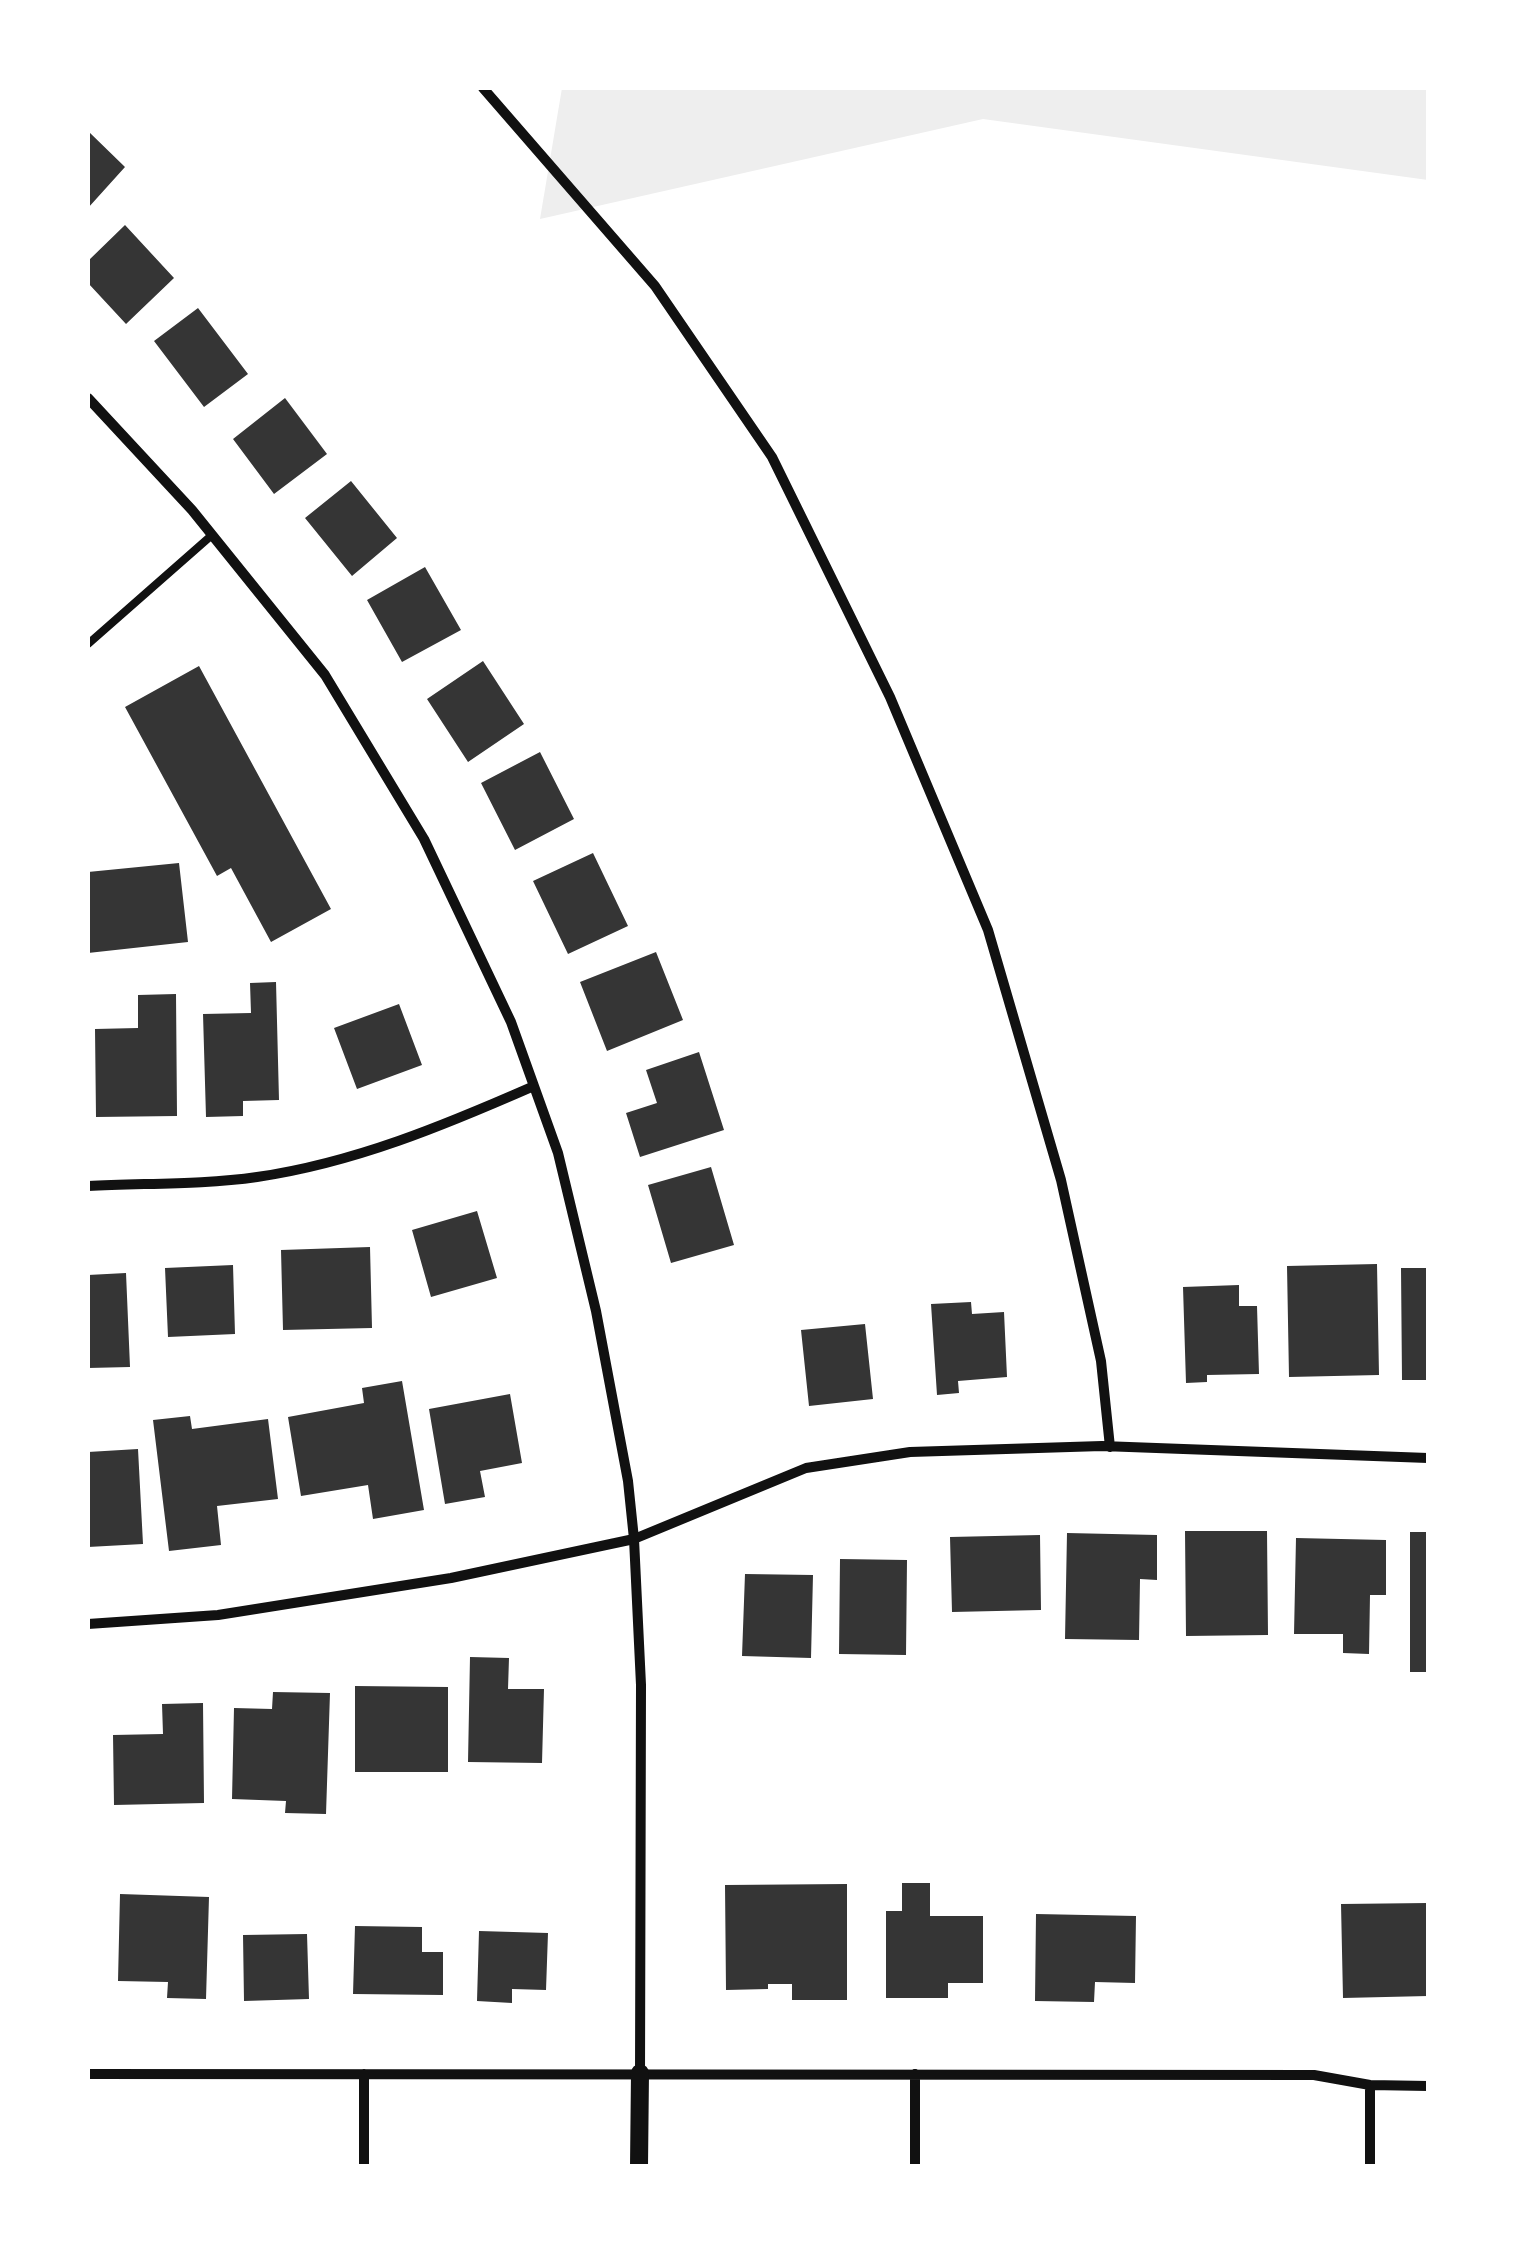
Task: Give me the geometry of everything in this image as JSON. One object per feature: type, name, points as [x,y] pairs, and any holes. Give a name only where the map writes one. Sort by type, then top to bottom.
[{"type":"street","points":[[483,88],[656,286],[772,458],[890,697],[988,930],[1061,1180],[1101,1361],[1110,1447]]},
{"type":"street","points":[[88,398],[212,535],[324,674],[424,839],[511,1022],[558,1153],[596,1311],[628,1482],[634,1539],[641,1685],[639,2166]]},
{"type":"street","points":[[88,1186],[254,1177],[336,1161],[448,1124],[534,1086]]},
{"type":"street","points":[[88,1624],[218,1616],[336,1598],[634,1539],[806,1468],[910,1452],[1110,1447],[1428,1458]]},
{"type":"street","points":[[88,2074],[1314,2076],[1370,2086],[1428,2086]]},
{"type":"street","points":[[364,2074],[364,2166]]},
{"type":"street","points":[[915,2074],[915,2166]]},
{"type":"street","points":[[1370,2086],[1370,2166]]},
{"type":"lane","points":[[88,644],[212,535]]},
{"type":"shaded area","points":[[562,88],[1428,88],[1428,180],[983,119],[540,219]]},
{"type":"building","points":[[88,131],[125,167],[88,208]]},
{"type":"building","points":[[125,225],[174,278],[126,324],[88,283],[88,261]]},
{"type":"building","points":[[198,308],[248,374],[204,407],[154,341]]},
{"type":"building","points":[[285,398],[327,454],[274,494],[233,439]]},
{"type":"building","points":[[351,481],[397,538],[352,576],[305,518]]},
{"type":"building","points":[[425,567],[461,630],[402,662],[367,600]]},
{"type":"building","points":[[483,661],[524,724],[468,762],[427,699]]},
{"type":"building","points":[[199,666],[331,909],[271,942],[231,868],[217,876],[125,707]]},
{"type":"building","points":[[540,752],[574,819],[515,850],[481,783]]},
{"type":"building","points":[[593,853],[628,926],[568,954],[533,881]]},
{"type":"building","points":[[179,863],[188,942],[88,953],[88,872]]},
{"type":"building","points":[[656,952],[683,1020],[607,1051],[580,982]]},
{"type":"building","points":[[276,982],[279,1100],[243,1101],[243,1116],[206,1117],[203,1014],[251,1013],[250,983]]},
{"type":"building","points":[[176,994],[177,1116],[96,1117],[95,1029],[138,1028],[138,995]]},
{"type":"building","points":[[399,1004],[422,1065],[357,1089],[334,1028]]},
{"type":"building","points":[[699,1052],[724,1130],[640,1157],[626,1113],[657,1103],[646,1070]]},
{"type":"building","points":[[711,1167],[734,1245],[671,1263],[648,1185]]},
{"type":"building","points":[[477,1211],[497,1278],[431,1297],[412,1230]]},
{"type":"building","points":[[370,1247],[372,1328],[283,1330],[281,1250]]},
{"type":"building","points":[[1377,1264],[1379,1375],[1289,1377],[1287,1266]]},
{"type":"building","points":[[233,1265],[235,1334],[168,1337],[165,1268]]},
{"type":"building","points":[[1401,1268],[1428,1268],[1428,1380],[1402,1380]]},
{"type":"building","points":[[126,1273],[130,1367],[88,1368],[88,1275]]},
{"type":"building","points":[[1239,1285],[1239,1306],[1257,1306],[1259,1374],[1207,1375],[1207,1382],[1186,1383],[1183,1287]]},
{"type":"building","points":[[971,1302],[972,1314],[1004,1312],[1007,1377],[958,1381],[959,1393],[937,1395],[931,1304]]},
{"type":"building","points":[[865,1324],[873,1399],[809,1406],[801,1330]]},
{"type":"building","points":[[402,1381],[424,1510],[373,1519],[368,1485],[301,1496],[288,1417],[364,1403],[362,1388]]},
{"type":"building","points":[[510,1394],[522,1463],[480,1471],[485,1497],[445,1504],[429,1409]]},
{"type":"building","points":[[190,1416],[192,1429],[268,1419],[278,1499],[217,1506],[221,1545],[169,1551],[153,1420]]},
{"type":"building","points":[[138,1449],[143,1544],[88,1547],[88,1452]]},
{"type":"building","points":[[1185,1531],[1267,1531],[1268,1635],[1186,1636]]},
{"type":"building","points":[[1410,1532],[1428,1532],[1428,1672],[1410,1672]]},
{"type":"building","points":[[1067,1533],[1157,1535],[1157,1580],[1140,1579],[1139,1640],[1065,1639]]},
{"type":"building","points":[[1040,1535],[1041,1610],[952,1612],[950,1537]]},
{"type":"building","points":[[1296,1538],[1386,1540],[1386,1595],[1370,1595],[1369,1654],[1343,1653],[1343,1634],[1294,1634]]},
{"type":"building","points":[[840,1559],[907,1560],[906,1655],[839,1654]]},
{"type":"building","points":[[745,1574],[813,1575],[811,1658],[742,1656]]},
{"type":"building","points":[[470,1657],[509,1658],[508,1689],[544,1689],[542,1763],[468,1762]]},
{"type":"building","points":[[355,1686],[448,1687],[448,1772],[355,1772]]},
{"type":"building","points":[[273,1692],[330,1693],[326,1814],[285,1813],[286,1801],[232,1799],[234,1708],[272,1709]]},
{"type":"building","points":[[203,1703],[204,1803],[114,1805],[113,1735],[163,1734],[162,1704]]},
{"type":"building","points":[[902,1883],[930,1883],[930,1916],[983,1916],[983,1983],[948,1983],[948,1998],[886,1998],[886,1911],[902,1911]]},
{"type":"building","points":[[847,1884],[847,2000],[792,2000],[792,1984],[726,1990],[725,1885]]},
{"type":"building","points":[[120,1894],[209,1897],[206,1999],[167,1998],[168,1982],[118,1981]]},
{"type":"building","points":[[1428,1903],[1428,1996],[1343,1998],[1341,1904]]},
{"type":"building","points":[[1036,1914],[1136,1916],[1135,1983],[1095,1982],[1094,2002],[1035,2001]]},
{"type":"building","points":[[355,1926],[422,1927],[422,1952],[443,1952],[443,1995],[353,1994]]},
{"type":"building","points":[[479,1931],[548,1933],[546,1990],[512,1989],[512,2003],[477,2001]]},
{"type":"building","points":[[307,1934],[309,1999],[244,2001],[243,1935]]}]
